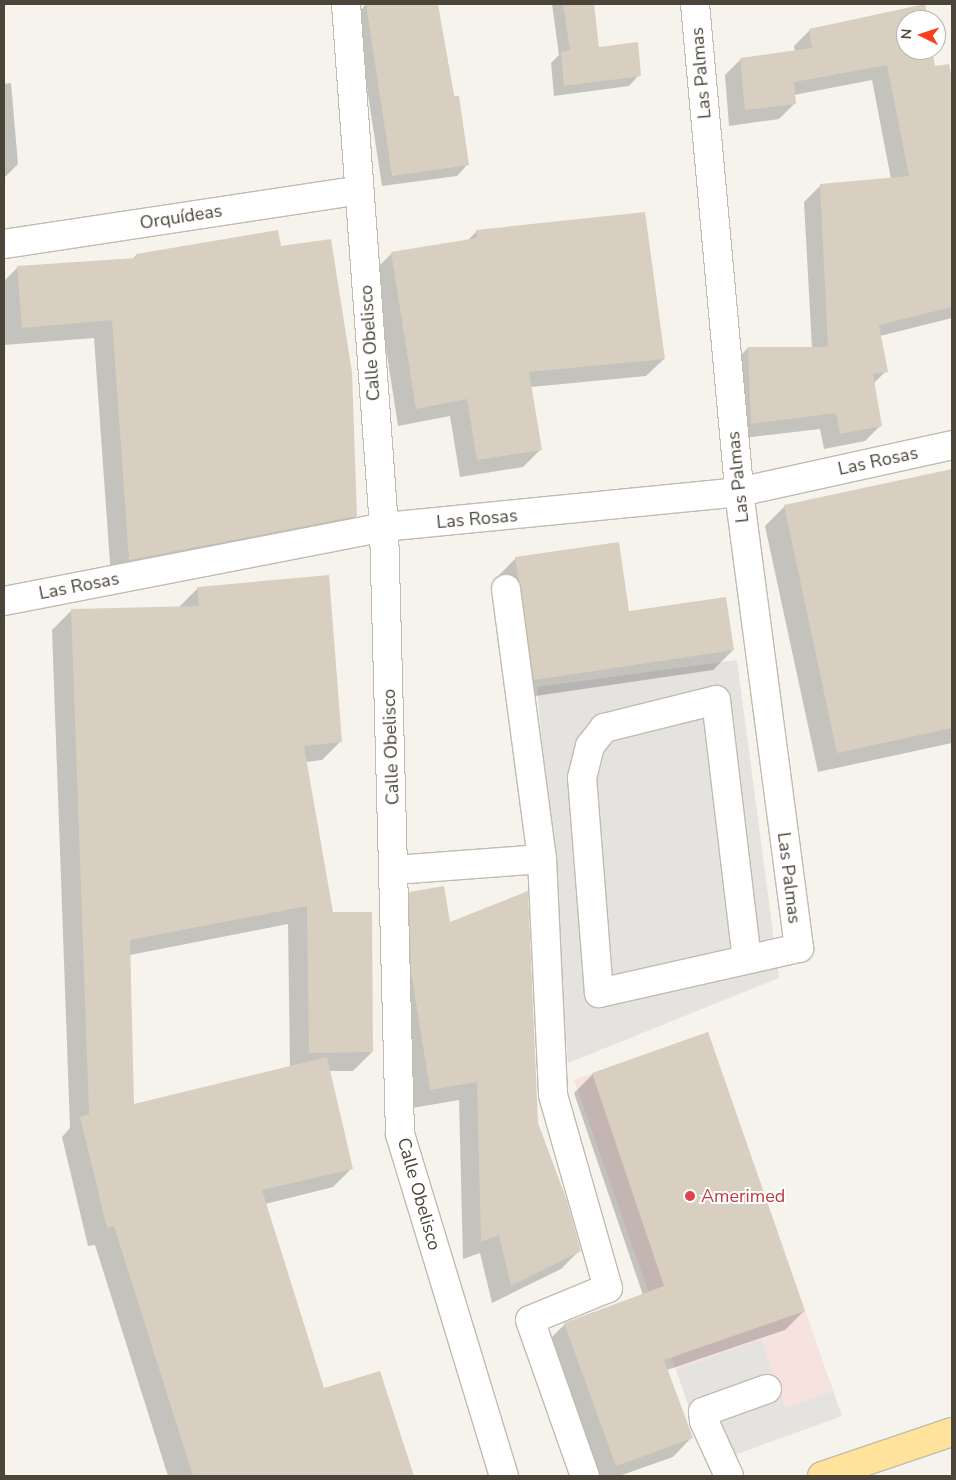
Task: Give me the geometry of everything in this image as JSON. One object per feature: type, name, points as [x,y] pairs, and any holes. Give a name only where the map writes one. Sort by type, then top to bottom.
[{"type":"main road","points":[[822,1476],[952,1432]]},
{"type":"street","name":"Calle Obelisco","points":[[346,4],[384,527],[395,870],[400,1134],[504,1476]]},
{"type":"street","name":"Las Palmas","points":[[695,4],[739,492],[798,948],[747,959]]},
{"type":"street","name":"Orquídeas","points":[[4,244],[359,190]]},
{"type":"street","name":"Las Rosas","points":[[4,601],[384,527],[739,492],[952,445]]},
{"type":"street","points":[[506,589],[542,859],[553,1095],[608,1288],[530,1320],[585,1476]]},
{"type":"street","points":[[716,700],[747,959],[599,993],[582,778],[590,746],[604,728],[716,700]]},
{"type":"street","points":[[395,870],[542,859]]},
{"type":"street","points":[[729,1476],[704,1421],[703,1412],[767,1388]]},
{"type":"shaded area","points":[[737,660],[779,978],[568,1063],[537,687]]},
{"type":"shaded area","name":"Amerimed","points":[[708,1032],[842,1416],[709,1464],[574,1080]]},
{"type":"shaded area","points":[[761,1339],[785,1408],[833,1391],[842,1416],[709,1464],[676,1370]]},
{"type":"building","points":[[366,4],[438,4],[454,96],[459,96],[469,165],[392,176]]},
{"type":"building","points":[[563,4],[594,4],[599,47],[638,42],[641,76],[564,86],[561,52],[570,50]]},
{"type":"building","points":[[925,4],[926,10],[897,10]]},
{"type":"building","points":[[896,10],[896,60],[934,60],[935,66],[949,64],[952,79],[952,307],[879,325],[888,372],[873,374],[882,426],[840,434],[836,413],[751,424],[748,347],[828,347],[820,184],[909,176],[887,65],[794,82],[796,104],[745,110],[740,58],[812,48],[809,29]]},
{"type":"building","points":[[645,212],[665,359],[529,372],[542,450],[477,460],[467,399],[416,409],[391,252],[477,238],[476,230]]},
{"type":"building","points":[[278,230],[281,246],[331,239],[352,372],[357,516],[129,560],[112,320],[22,328],[17,266],[136,258],[136,254]]},
{"type":"building","points":[[952,469],[952,728],[837,753],[784,505]]},
{"type":"building","points":[[619,542],[629,611],[726,597],[734,650],[534,680],[515,557]]},
{"type":"building","points":[[329,575],[342,742],[304,746],[333,912],[372,912],[373,1052],[309,1053],[307,906],[130,940],[134,1104],[327,1057],[353,1169],[262,1190],[324,1388],[380,1371],[414,1476],[193,1476],[114,1226],[107,1228],[80,1117],[89,1114],[71,609],[199,606],[197,587]]},
{"type":"building","points":[[444,886],[450,922],[528,891],[538,1123],[566,1198],[581,1251],[511,1286],[499,1235],[481,1242],[477,1082],[430,1090],[411,971],[409,892]]},
{"type":"building","name":"Amerimed","points":[[708,1032],[805,1311],[664,1360],[693,1438],[616,1466],[564,1323],[664,1286],[592,1073]]},
{"type":"place","name":"Amerimed","points":[[690,1196]]}]
